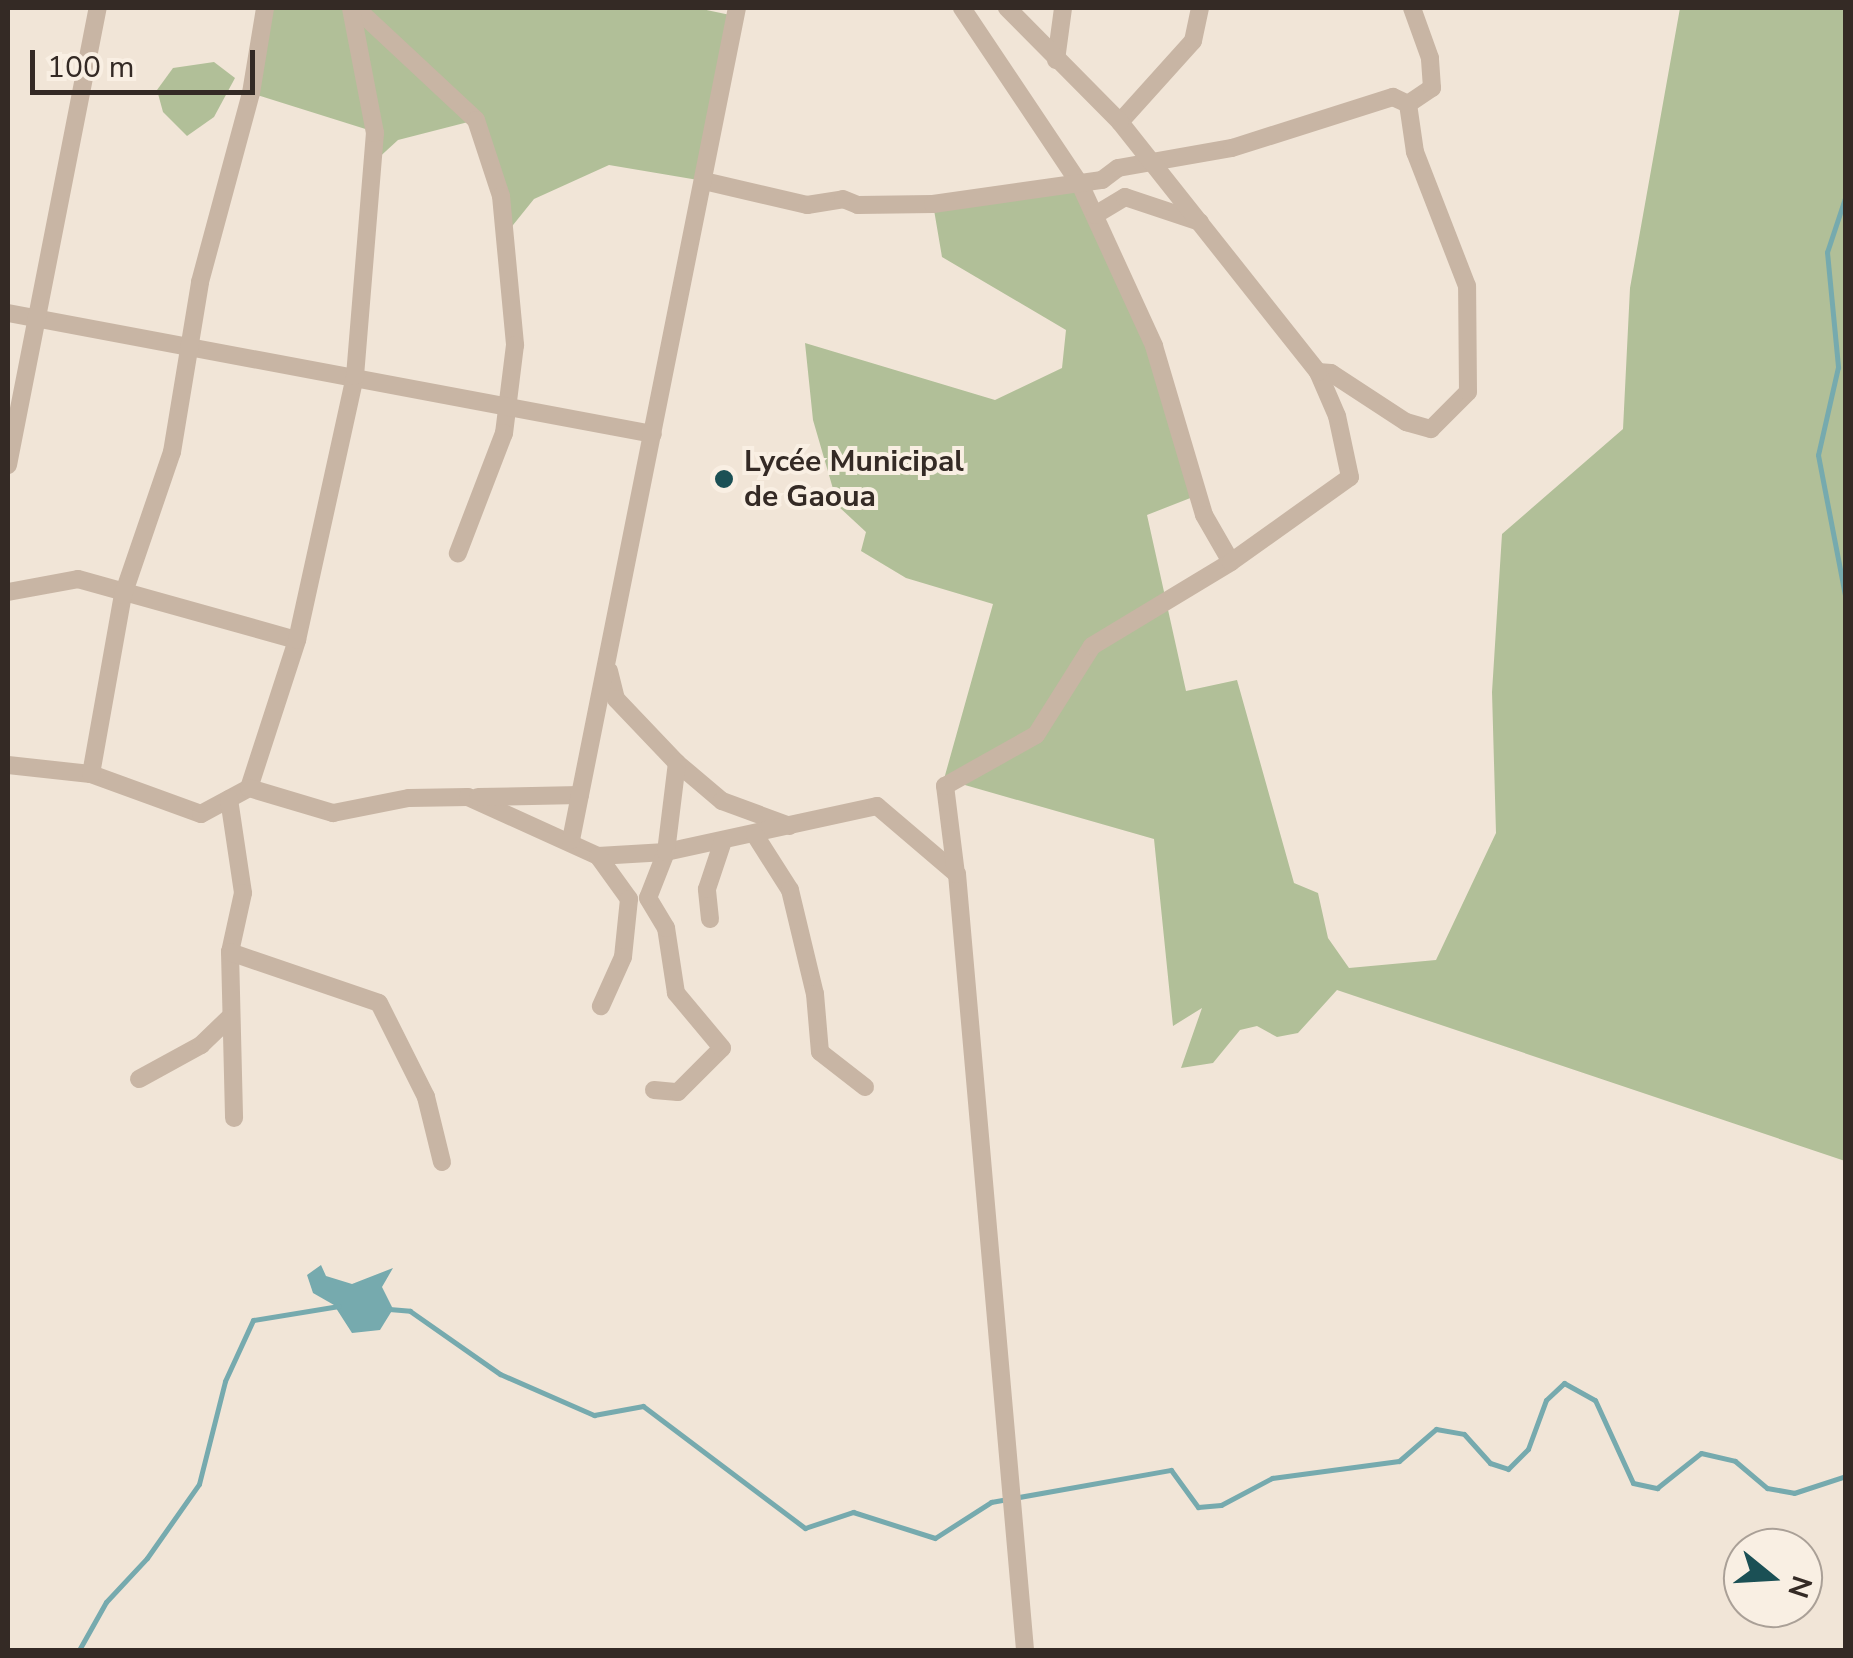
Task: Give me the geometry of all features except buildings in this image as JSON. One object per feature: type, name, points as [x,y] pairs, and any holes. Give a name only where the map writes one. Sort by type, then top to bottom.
[{"type":"street","points":[[8,465],[32,318],[98,8]]},
{"type":"street","points":[[91,774],[123,595],[172,452],[186,350],[251,93],[265,8]]},
{"type":"street","points":[[8,765],[91,774],[201,814],[249,788],[297,640],[355,376],[376,132],[354,8]]},
{"type":"street","points":[[354,8],[476,120],[501,196],[515,345],[504,433],[458,552]]},
{"type":"street","points":[[571,840],[737,8]]},
{"type":"street","points":[[962,8],[1080,184],[1154,346],[1204,515],[1231,562]]},
{"type":"street","points":[[1007,8],[1120,122],[1318,372],[1337,416],[1350,477],[1231,562],[1092,646],[1036,735],[945,786],[1025,1650]]},
{"type":"street","points":[[1056,60],[1063,8]]},
{"type":"street","points":[[1120,122],[1193,40],[1200,8]]},
{"type":"street","points":[[1408,104],[1432,88],[1430,58],[1412,8]]},
{"type":"street","points":[[704,181],[808,205],[843,198],[858,205],[933,204],[1080,184],[1150,158],[1232,148],[1393,98],[1408,104]]},
{"type":"street","points":[[1318,372],[1332,373],[1406,422],[1432,429],[1468,392],[1467,286],[1416,152],[1408,104]]},
{"type":"street","points":[[1094,215],[1125,197],[1200,222]]},
{"type":"street","points":[[8,313],[186,350],[355,376],[653,434]]},
{"type":"street","points":[[8,592],[78,579],[123,595],[297,640]]},
{"type":"street","points":[[606,664],[616,699],[677,764],[722,802],[790,826]]},
{"type":"street","points":[[654,1090],[678,1092],[722,1048],[676,993],[666,928],[648,898],[666,852],[677,764]]},
{"type":"street","points":[[249,788],[333,813],[409,798],[580,795]]},
{"type":"street","points":[[468,797],[571,840],[598,856],[629,898],[623,956],[601,1006]]},
{"type":"street","points":[[230,799],[243,893],[230,952],[234,1118]]},
{"type":"street","points":[[598,856],[666,852],[877,806],[956,874]]},
{"type":"street","points":[[755,835],[790,890],[815,994],[820,1052],[865,1086]]},
{"type":"street","points":[[710,919],[707,889],[723,841]]},
{"type":"street","points":[[230,952],[379,1003],[426,1097],[442,1162]]},
{"type":"street","points":[[139,1079],[201,1045],[229,1018]]},
{"type":"green space","points":[[265,8],[697,8],[735,16],[704,181],[609,165],[534,199],[505,235],[476,120],[398,140],[374,162],[375,132],[251,93]]},
{"type":"green space","points":[[1680,8],[1845,8],[1845,1161],[1337,990],[1298,1033],[1277,1037],[1257,1026],[1240,1030],[1213,1063],[1181,1068],[1202,1008],[1173,1026],[1154,839],[944,779],[993,604],[906,578],[861,551],[866,532],[838,506],[813,420],[805,343],[995,400],[1062,368],[1066,330],[942,257],[933,204],[1080,184],[1154,346],[1198,495],[1147,515],[1186,691],[1237,680],[1294,883],[1318,893],[1328,938],[1349,968],[1436,960],[1496,833],[1492,692],[1502,534],[1623,429],[1630,288]]},
{"type":"green space","points":[[214,62],[235,78],[214,117],[187,136],[163,112],[157,90],[173,68]]},
{"type":"water","points":[[321,1265],[326,1276],[352,1284],[393,1268],[382,1287],[393,1309],[380,1330],[352,1333],[334,1305],[313,1293],[307,1275]]},
{"type":"waterway","points":[[1846,195],[1827,252],[1838,367],[1818,455],[1846,600]]},
{"type":"waterway","points":[[79,1650],[106,1602],[147,1558],[199,1484],[225,1381],[253,1320],[339,1306]]},
{"type":"waterway","points":[[389,1309],[410,1311],[500,1374],[594,1415],[643,1406],[805,1528],[853,1512],[935,1538],[991,1502],[1171,1470],[1198,1507],[1221,1505],[1272,1478],[1399,1461],[1436,1429],[1464,1434],[1490,1463],[1508,1469],[1528,1449],[1546,1400],[1564,1383],[1595,1400],[1633,1483],[1657,1488],[1701,1453],[1735,1461],[1767,1488],[1794,1493],[1846,1476]]},
{"type":"place","name":"Lycée Municipal de Gaoua","points":[[724,479]]}]
